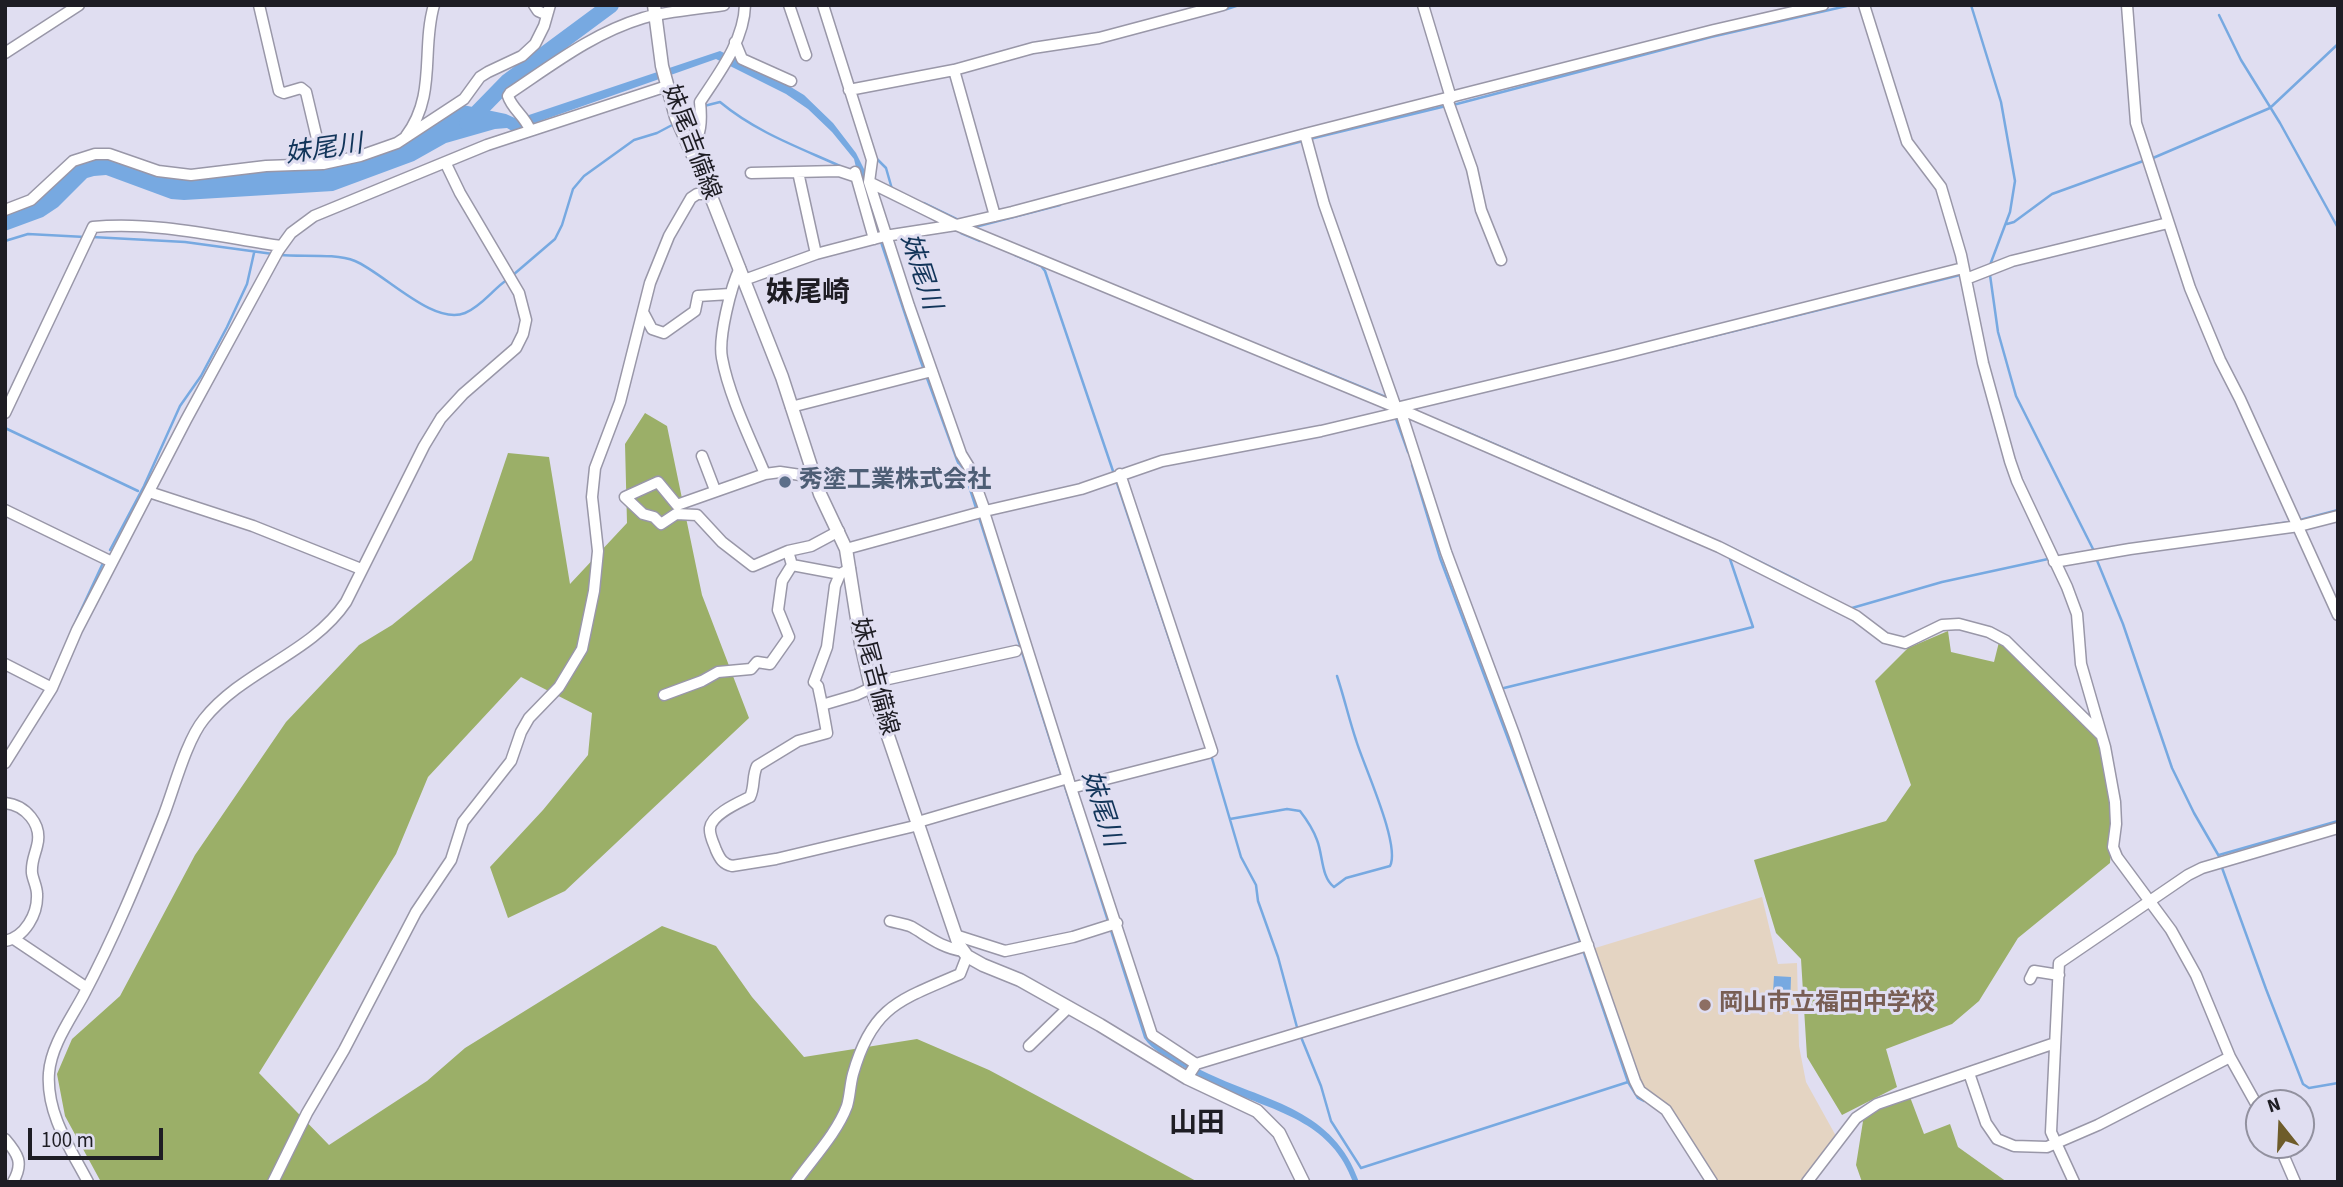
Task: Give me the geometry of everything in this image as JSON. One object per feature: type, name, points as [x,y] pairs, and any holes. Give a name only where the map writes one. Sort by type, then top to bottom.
[{"type":"main road","name":"妹尾吉備線","points":[[654,11],[662,66],[677,121],[742,274],[820,494],[846,548],[846,572],[871,685],[955,935],[965,953]]},
{"type":"main road","points":[[965,953],[983,965],[1020,980],[1192,1070],[1247,1105],[1271,1122],[1303,1182]]},
{"type":"street","points":[[5,53],[79,5]]},
{"type":"street","points":[[259,5],[279,90],[284,93],[301,88],[306,92],[323,163]]},
{"type":"street","points":[[404,138],[412,128],[426,86],[429,63],[427,33],[433,5]]},
{"type":"street","points":[[5,210],[31,200],[73,161],[95,154],[109,154],[158,171],[191,175],[266,166],[323,163],[360,156],[404,138],[464,99],[480,77],[523,57],[535,44],[549,10],[538,11],[534,5]]},
{"type":"street","points":[[527,123],[511,104],[508,96],[585,43],[654,11],[724,5]]},
{"type":"street","points":[[691,152],[701,131],[700,107],[736,42],[745,21],[745,5]]},
{"type":"street","points":[[789,5],[806,55]]},
{"type":"street","points":[[823,5],[872,160],[863,175],[879,238],[928,373],[961,454],[969,467],[1066,781],[1152,1035],[1192,1070],[1299,1032],[1584,946]]},
{"type":"street","points":[[852,90],[955,73],[1033,48],[1099,38],[1223,5]]},
{"type":"street","points":[[1423,5],[1449,102],[1472,169],[1481,211],[1502,260]]},
{"type":"street","points":[[765,474],[739,411],[721,356],[730,294],[742,274],[879,238],[963,224],[1822,5]]},
{"type":"street","points":[[1864,5],[1907,142],[1941,187],[1965,273],[1983,363],[2010,461],[2077,614],[2081,664],[2105,747],[2115,802],[2113,847],[2117,857],[2171,930],[2196,975],[2230,1058],[2248,1089]]},
{"type":"street","points":[[2127,5],[2136,124],[2190,288],[2220,360],[2240,398],[2338,615]]},
{"type":"street","points":[[736,42],[742,59],[791,81]]},
{"type":"street","points":[[523,57],[535,75]]},
{"type":"street","points":[[955,73],[995,216]]},
{"type":"street","points":[[5,763],[49,687],[186,420],[278,252],[300,224],[446,164],[527,123],[666,83]]},
{"type":"street","points":[[1306,138],[1324,204],[1415,449],[1446,552],[1514,734],[1584,946],[1634,1082],[1640,1091],[1666,1110],[1712,1182]]},
{"type":"street","points":[[88,1182],[53,1110],[49,1073],[53,1052],[87,988],[143,866],[202,721],[221,699],[317,635],[334,619],[346,602],[424,446],[441,418],[463,394],[516,348],[523,334],[526,320],[519,293],[446,164]]},
{"type":"street","points":[[751,173],[839,171],[863,175],[963,224],[1719,547],[1856,616],[1885,638],[1905,643],[1942,625],[1959,624],[1989,632],[2006,640],[2100,734]]},
{"type":"street","points":[[798,172],[816,254]]},
{"type":"street","points":[[274,1182],[307,1113],[344,1050],[416,912],[451,860],[463,822],[511,761],[529,718],[559,687],[582,649],[594,591],[598,551],[592,482],[598,457],[620,402],[650,283],[669,236],[691,198],[696,194],[710,194]]},
{"type":"street","points":[[846,548],[1081,489],[1116,475],[1178,458],[1321,431],[1617,355],[2168,223]]},
{"type":"street","points":[[5,413],[93,227],[121,224],[197,233],[278,252]]},
{"type":"street","points":[[643,312],[652,329],[664,333],[695,311],[698,296],[730,294]]},
{"type":"street","points":[[791,407],[928,373]]},
{"type":"street","points":[[702,456],[715,490]]},
{"type":"street","points":[[814,477],[780,472],[765,474],[677,505],[658,482],[625,497],[643,514],[654,517],[661,524],[676,514],[697,515],[722,542],[753,566],[788,551],[811,547],[839,531]]},
{"type":"street","points":[[846,572],[835,586],[827,647],[814,682],[818,686],[827,733],[798,740],[757,766],[750,797],[715,818],[710,825],[710,832],[719,857],[725,864],[732,866],[776,859],[918,823],[1066,781],[1210,752],[1116,475]]},
{"type":"street","points":[[149,492],[253,526],[361,569]]},
{"type":"street","points":[[5,510],[112,562]]},
{"type":"street","points":[[2053,559],[2095,555],[2338,516]]},
{"type":"street","points":[[664,695],[718,672],[751,668],[757,662],[770,664],[789,637],[778,610],[782,581],[792,565],[788,551]]},
{"type":"street","points":[[792,565],[846,572]]},
{"type":"street","points":[[822,705],[856,695],[871,685],[1016,651]]},
{"type":"street","points":[[5,664],[49,687]]},
{"type":"street","points":[[5,803],[18,805],[30,815],[38,843],[32,865],[37,894],[34,914],[23,932],[10,940],[87,988]]},
{"type":"street","points":[[2074,1182],[2051,1132],[2059,963],[2188,875],[2220,862],[2338,828]]},
{"type":"street","points":[[796,1182],[840,1121],[858,1059],[870,1031],[889,1008],[908,996],[960,974],[965,953],[948,949],[910,926],[890,921]]},
{"type":"street","points":[[955,935],[1005,951],[1073,937],[1114,925]]},
{"type":"street","points":[[2030,979],[2034,971],[2059,975]]},
{"type":"street","points":[[1029,1046],[1069,1007]]},
{"type":"street","points":[[1807,1182],[1856,1118],[1866,1110],[2056,1043]]},
{"type":"street","points":[[1969,1073],[1982,1115],[1997,1139],[2014,1146],[2047,1147],[2230,1058]]},
{"type":"street","points":[[5,1139],[18,1154],[20,1166],[13,1182]]},
{"type":"street","points":[[2285,1159],[2295,1182]]},
{"type":"shaded area","name":"岡山市立福田中学校","points":[[1762,897],[1778,964],[1797,963],[1799,1046],[1806,1082],[1836,1136],[1810,1172],[1798,1182],[1718,1182],[1667,1106],[1643,1090],[1592,949]]},
{"type":"green space","points":[[645,413],[667,426],[702,595],[749,718],[565,891],[508,918],[490,867],[543,810],[588,755],[592,713],[521,677],[428,777],[396,854],[259,1073],[329,1145],[427,1081],[465,1048],[662,926],[716,946],[752,997],[804,1057],[917,1039],[989,1070],[1198,1182],[101,1182],[65,1116],[57,1074],[72,1039],[120,996],[195,855],[286,722],[359,645],[392,625],[472,560],[508,453],[549,457],[570,584],[627,523],[625,444]]},
{"type":"green space","points":[[1948,631],[1951,652],[1994,662],[1999,642],[2098,735],[2114,813],[2110,863],[2018,938],[1979,1001],[1952,1024],[1886,1049],[1897,1087],[1842,1115],[1807,1057],[1801,959],[1776,933],[1754,860],[1886,821],[1911,785],[1875,681],[1908,648]]},
{"type":"green space","points":[[1910,1097],[1924,1134],[1950,1124],[1958,1147],[2007,1182],[1862,1182],[1856,1165],[1864,1115]]},
{"type":"water","name":"妹尾川","points":[[720,51],[771,75],[804,95],[833,123],[856,153],[864,169],[865,179],[970,477],[1151,1036],[1201,1070],[1276,1101],[1316,1124],[1348,1158],[1359,1182],[1353,1182],[1344,1162],[1332,1146],[1303,1123],[1204,1079],[1160,1053],[1144,1038],[968,487],[919,360],[854,159],[808,109],[786,94],[716,59],[512,131],[507,128],[495,129],[446,143],[414,161],[333,191],[184,200],[171,199],[106,175],[94,176],[87,178],[58,207],[43,217],[5,231],[5,213],[70,167],[100,156],[155,173],[365,157],[463,105],[517,119]]},
{"type":"water","points":[[1774,976],[1791,977],[1790,1011],[1772,1010]]},
{"type":"waterway","points":[[467,123],[507,82],[611,5]]},
{"type":"waterway","points":[[1227,9],[1239,5]]},
{"type":"waterway","points":[[1453,105],[1711,37],[1851,5]]},
{"type":"waterway","points":[[1971,5],[2001,102],[2015,181],[2010,212],[1990,265]]},
{"type":"waterway","points":[[2219,15],[2241,60],[2280,123],[2338,228]]},
{"type":"waterway","points":[[2153,158],[2270,108],[2338,44]]},
{"type":"waterway","points":[[704,106],[720,102],[763,130],[840,166]]},
{"type":"waterway","points":[[1310,139],[1446,106]]},
{"type":"waterway","points":[[682,117],[697,108]]},
{"type":"waterway","points":[[513,275],[555,239],[573,189],[584,176],[634,140],[674,124]]},
{"type":"waterway","points":[[1205,166],[1303,141]]},
{"type":"waterway","points":[[876,158],[886,168],[892,189]]},
{"type":"waterway","points":[[2007,224],[2014,222],[2052,194],[2146,160]]},
{"type":"waterway","points":[[924,203],[959,220]]},
{"type":"waterway","points":[[975,227],[1060,205]]},
{"type":"waterway","points":[[961,233],[980,241]]},
{"type":"waterway","points":[[5,241],[28,234],[85,237]]},
{"type":"waterway","points":[[92,237],[185,242],[273,254]]},
{"type":"waterway","points":[[110,550],[144,486],[180,406],[201,376],[227,327],[247,284],[254,253]]},
{"type":"waterway","points":[[280,255],[328,256],[355,261],[424,305],[452,315],[471,310],[508,279]]},
{"type":"waterway","points":[[1015,255],[1041,266],[1045,271],[1114,474]]},
{"type":"waterway","points":[[1661,349],[1960,275]]},
{"type":"waterway","points":[[1990,275],[1998,332],[2016,396],[2094,551]]},
{"type":"waterway","points":[[1298,361],[1388,398]]},
{"type":"waterway","points":[[1396,419],[1408,452]]},
{"type":"waterway","points":[[5,428],[138,491]]},
{"type":"waterway","points":[[1457,428],[1708,537]]},
{"type":"waterway","points":[[1412,465],[1440,558],[1539,821],[1581,944]]},
{"type":"waterway","points":[[1116,480],[1182,677]]},
{"type":"waterway","points":[[2300,520],[2338,510]]},
{"type":"waterway","points":[[2255,527],[2290,522]]},
{"type":"waterway","points":[[1724,544],[1799,581]]},
{"type":"waterway","points":[[2096,558],[2123,624],[2172,768],[2220,858]]},
{"type":"waterway","points":[[1504,688],[1753,627],[1730,559]]},
{"type":"waterway","points":[[1852,608],[1942,582],[2048,559]]},
{"type":"waterway","points":[[76,621],[103,563]]},
{"type":"waterway","points":[[1230,819],[1287,809],[1300,811],[1315,836],[1324,872],[1334,887],[1346,878],[1390,866],[1392,856],[1386,823],[1356,740],[1337,676]]},
{"type":"waterway","points":[[1211,755],[1241,857],[1256,885],[1258,901],[1278,957],[1298,1031]]},
{"type":"waterway","points":[[2219,855],[2338,821]]},
{"type":"waterway","points":[[2221,865],[2303,1084],[2309,1088],[2338,1083]]},
{"type":"waterway","points":[[1583,950],[1628,1082],[1638,1098],[1644,1101]]},
{"type":"waterway","points":[[1301,1037],[1321,1086],[1331,1121],[1361,1168],[1628,1082]]},
{"type":"place","name":"秀塗工業株式会社","points":[[785,482]]},
{"type":"place","name":"岡山市立福田中学校","points":[[1705,1005]]},
{"type":"district","name":"妹尾崎","points":[[808,295]]},
{"type":"district","name":"山田","points":[[1197,1126]]}]
